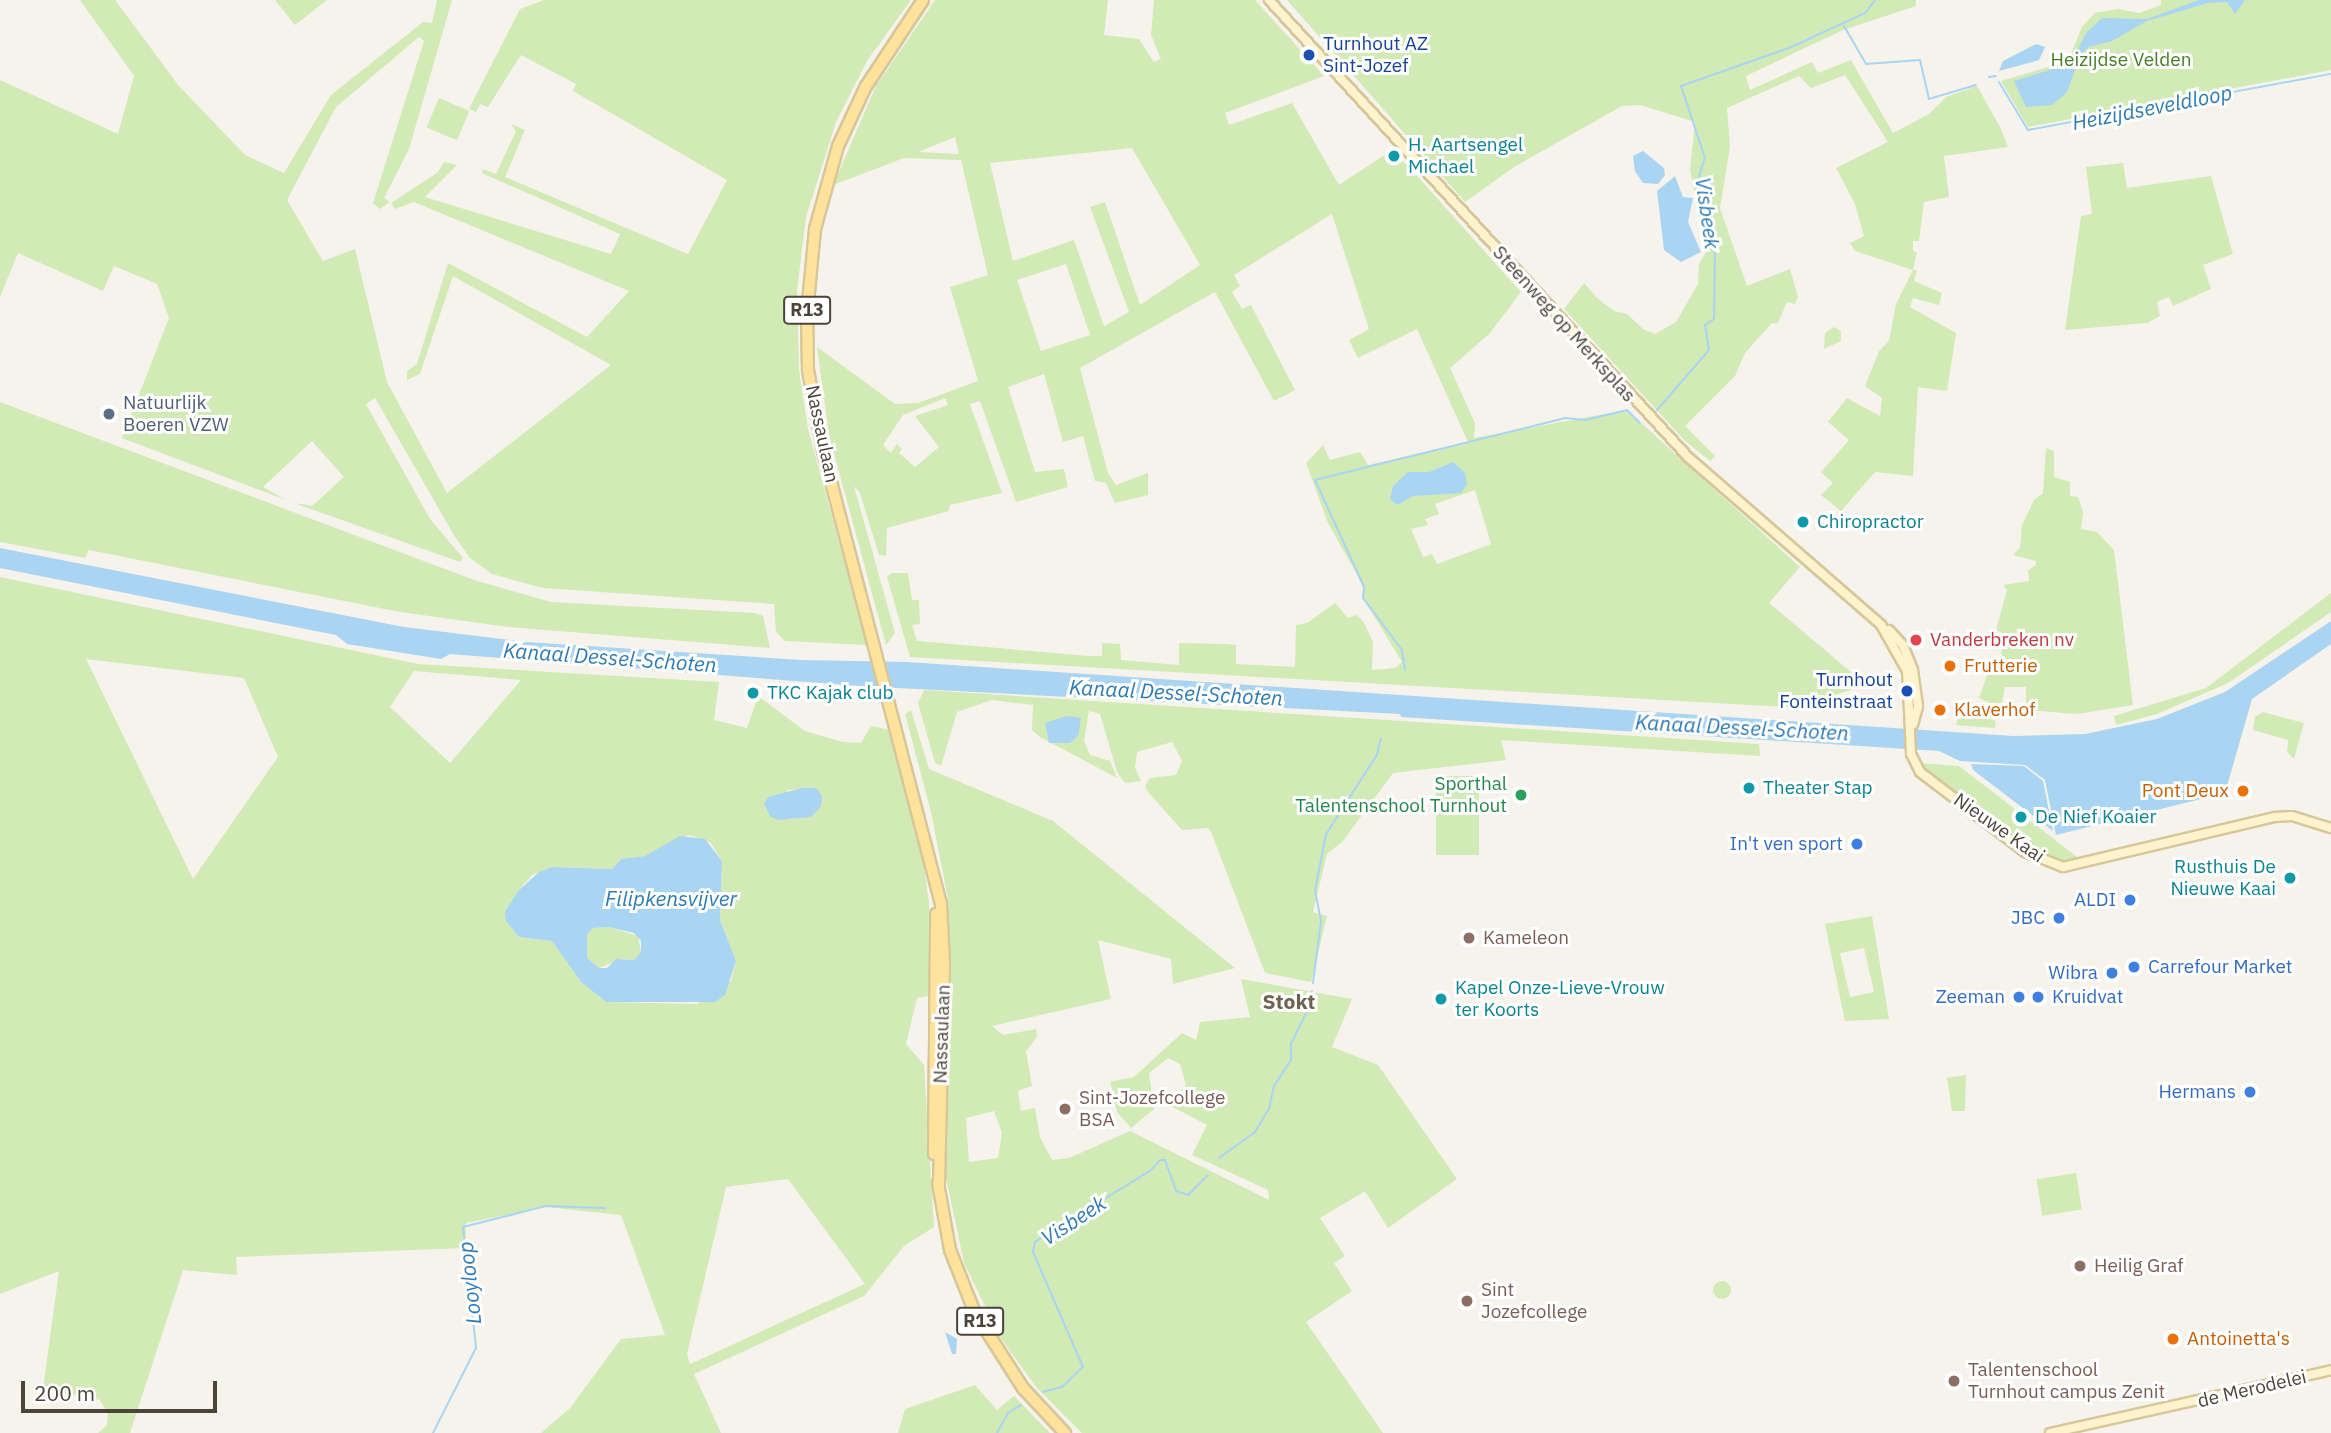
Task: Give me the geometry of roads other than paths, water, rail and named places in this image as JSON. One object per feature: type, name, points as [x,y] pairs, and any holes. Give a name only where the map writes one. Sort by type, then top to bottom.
[{"type":"main road","name":"Nassaulaan","points":[[923,0],[876,69],[846,127],[824,187],[809,272],[807,351],[814,406],[936,883],[932,1086],[939,1187],[950,1250],[975,1313],[1023,1388],[1065,1433]]},
{"type":"street","name":"Steenweg op Merksplas","points":[[1269,0],[1654,422],[1898,638],[1912,664],[1918,708],[1912,726],[1913,761]]},
{"type":"street","name":"Nieuwe Kaai","points":[[1913,761],[1920,772],[2025,852],[2063,867],[2275,817],[2301,818],[2331,828]]},
{"type":"street","name":"de Merodelei","points":[[2050,1433],[2331,1370]]},
{"type":"water","points":[[2199,0],[2245,0],[2235,14],[2227,2],[2208,3],[2147,21],[2112,41],[2089,47],[2081,54],[2067,92],[2052,105],[2026,107],[2014,81],[2069,64],[2087,32],[2102,18],[2147,19]]},
{"type":"water","points":[[2036,44],[2045,47],[2039,60],[1999,71],[2003,61]]},
{"type":"water","points":[[1643,151],[1664,168],[1665,175],[1658,184],[1643,183],[1635,171],[1633,156]]},
{"type":"water","points":[[1675,176],[1683,197],[1693,198],[1688,222],[1701,252],[1681,262],[1664,250],[1657,191]]},
{"type":"water","points":[[1453,462],[1465,473],[1467,484],[1461,493],[1413,496],[1397,505],[1390,499],[1393,486],[1408,472],[1429,472]]},
{"type":"water","name":"Kanaal Dessel-Schoten","points":[[0,548],[404,627],[527,642],[802,660],[907,662],[2013,736],[2085,734],[2157,719],[2225,692],[2331,621],[2331,644],[2252,699],[2225,793],[2056,835],[2045,780],[2025,765],[1960,761],[1939,751],[1401,717],[1400,714],[859,686],[450,654],[441,659],[347,644],[336,635],[0,568]]},
{"type":"water","points":[[1067,716],[1081,718],[1078,736],[1070,743],[1049,743],[1045,723]]},
{"type":"water","points":[[1971,764],[2024,766],[2043,781],[2053,831],[1973,770]]},
{"type":"water","points":[[802,788],[816,788],[822,796],[821,806],[811,817],[777,820],[770,816],[764,804],[768,797]]},
{"type":"water","name":"Filipkensvijver","points":[[680,836],[705,839],[722,861],[720,920],[736,961],[725,995],[715,1002],[606,1002],[581,982],[552,941],[519,937],[506,921],[505,912],[518,891],[539,872],[552,867],[612,869],[621,859],[645,856]],"holes":[[[609,927],[634,933],[641,941],[641,952],[634,960],[616,959],[607,968],[599,968],[587,958],[587,934],[593,928]]]},
{"type":"water","points":[[945,1332],[957,1339],[956,1354],[952,1354]]},
{"type":"waterway","name":"Visbeek","points":[[1657,410],[1709,350],[1705,325],[1714,319],[1715,251],[1699,176],[1705,158],[1681,86],[1789,48],[1865,13],[1875,0]]},
{"type":"waterway","points":[[1844,26],[1866,64],[1920,60],[1929,99],[1976,85]]},
{"type":"waterway","name":"Heizijdseveldloop","points":[[1999,82],[2028,130],[2331,74]]},
{"type":"waterway","name":"Heizijdseveldloop","points":[[1989,77],[1996,76]]},
{"type":"waterway","name":"Visbeek","points":[[1405,670],[1402,650],[1363,598],[1364,587],[1315,480],[1565,418],[1585,420],[1627,410],[1640,423]]},
{"type":"waterway","name":"Visbeek","points":[[1313,983],[1321,921],[1315,891],[1326,834],[1377,755],[1381,738]]},
{"type":"waterway","name":"Visbeek","points":[[1219,1158],[1255,1132],[1269,1109],[1274,1086],[1291,1060],[1291,1044],[1310,1005],[1312,991]]},
{"type":"waterway","name":"Visbeek","points":[[1043,1392],[1062,1387],[1083,1367],[1033,1252],[1035,1242],[1151,1170],[1160,1160],[1165,1160],[1176,1191],[1188,1195],[1208,1175]]},
{"type":"waterway","name":"Looyloop","points":[[433,1433],[476,1348],[463,1227],[546,1206],[605,1208]]},
{"type":"waterway","name":"Visbeek","points":[[997,1433],[1008,1413],[1021,1405]]},
{"type":"place","name":"Turnhout AZ Sint-Jozef","points":[[1309,55]]},
{"type":"place","name":"H. Aartsengel Michael","points":[[1394,156]]},
{"type":"place","name":"Natuurlijk Boeren VZW","points":[[109,414]]},
{"type":"place","name":"Chiropractor","points":[[1803,522]]},
{"type":"place","name":"Vanderbreken nv","points":[[1916,640]]},
{"type":"place","name":"Frutterie","points":[[1950,666]]},
{"type":"place","name":"Turnhout Fonteinstraat","points":[[1907,691]]},
{"type":"place","name":"TKC Kajak club","points":[[753,693]]},
{"type":"place","name":"Klaverhof","points":[[1940,710]]},
{"type":"place","name":"Theater Stap","points":[[1749,788]]},
{"type":"place","name":"Pont Deux","points":[[2243,791]]},
{"type":"place","name":"Sporthal Talentenschool Turnhout","points":[[1521,795]]},
{"type":"place","name":"De Nief Koaier","points":[[2021,817]]},
{"type":"place","name":"In't ven sport","points":[[1857,844]]},
{"type":"place","name":"Rusthuis De Nieuwe Kaai","points":[[2290,878]]},
{"type":"place","name":"ALDI","points":[[2130,900]]},
{"type":"place","name":"JBC","points":[[2059,918]]},
{"type":"place","name":"Kameleon","points":[[1469,938]]},
{"type":"place","name":"Carrefour Market","points":[[2134,967]]},
{"type":"place","name":"Wibra","points":[[2112,973]]},
{"type":"place","name":"Zeeman","points":[[2019,997]]},
{"type":"place","name":"Kruidvat","points":[[2038,997]]},
{"type":"place","name":"Kapel Onze-Lieve-Vrouw ter Koorts","points":[[1441,999]]},
{"type":"place","name":"Hermans","points":[[2250,1092]]},
{"type":"place","name":"Sint-Jozefcollege BSA","points":[[1065,1109]]},
{"type":"place","name":"Heilig Graf","points":[[2080,1266]]},
{"type":"place","name":"Sint Jozefcollege","points":[[1467,1301]]},
{"type":"place","name":"Antoinetta's","points":[[2173,1339]]},
{"type":"place","name":"Talentenschool Turnhout campus Zenit","points":[[1954,1381]]},
{"type":"district","name":"Stokt","points":[[1289,1001]]},
{"type":"park label","name":"Heizijdse Velden","points":[[2121,60]]}]
